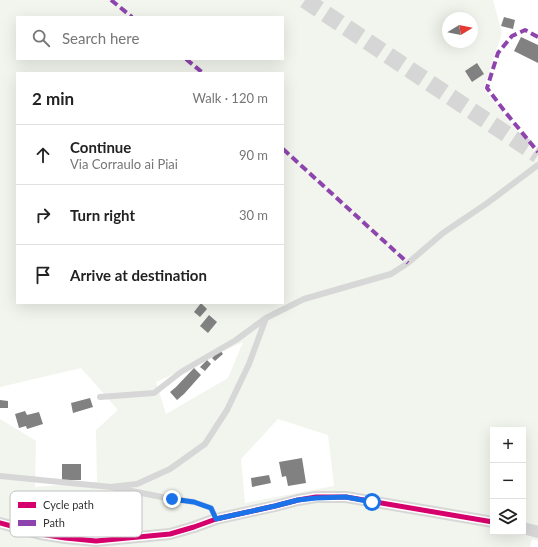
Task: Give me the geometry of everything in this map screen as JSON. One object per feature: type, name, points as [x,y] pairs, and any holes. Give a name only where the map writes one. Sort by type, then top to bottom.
[{"type":"street","points":[[142,537],[170,534],[216,519],[298,500],[316,498],[346,497],[490,521]]},
{"type":"street","points":[[0,523],[10,526]]},
{"type":"street","points":[[526,529],[538,532]]},
{"type":"street","points":[[59,537],[96,541],[138,537]]},
{"type":"lane","points":[[100,397],[154,393],[181,372],[236,340],[266,318],[304,299],[391,274],[408,263],[442,233],[486,204],[538,165]]},
{"type":"lane","points":[[111,487],[137,484],[170,468],[205,444],[228,410],[249,364],[266,318]]},
{"type":"lane","points":[[0,476],[111,487],[131,491]]},
{"type":"lane","points":[[142,493],[194,502],[211,508],[216,519]]},
{"type":"shaded area","points":[[0,0],[493,0],[502,33],[484,89],[538,157],[538,541],[532,539],[530,547],[0,547],[0,419],[36,441],[35,487],[97,482],[96,430],[118,410],[81,368],[0,387]],"holes":[[[243,342],[228,378],[166,414],[156,382]],[[278,419],[328,435],[334,486],[245,503],[241,459]]]},
{"type":"building","points":[[504,17],[515,20],[513,29],[501,26]]},
{"type":"building","points":[[521,37],[538,45],[538,63],[514,51]]},
{"type":"building","points":[[477,63],[484,74],[472,82],[465,71]]},
{"type":"building","points":[[200,304],[207,309],[200,317],[194,312]]},
{"type":"building","points":[[209,315],[217,322],[208,333],[200,326]]},
{"type":"building","points":[[220,350],[223,354],[215,361],[212,358]]},
{"type":"building","points":[[207,360],[211,364],[205,371],[200,367]]},
{"type":"building","points":[[194,368],[201,375],[177,400],[170,392]]},
{"type":"building","points":[[90,398],[93,407],[73,413],[71,403]]},
{"type":"building","points":[[0,400],[8,401],[8,408],[0,408]]},
{"type":"building","points":[[25,411],[27,415],[39,412],[43,424],[27,429],[26,426],[19,428],[15,414]]},
{"type":"building","points":[[302,458],[306,483],[288,486],[286,476],[282,477],[279,462]]},
{"type":"building","points":[[62,464],[81,464],[81,480],[62,480]]},
{"type":"building","points":[[269,475],[271,483],[252,487],[251,478]]},
{"type":"tunnel","points":[[305,0],[538,155]]},
{"type":"marked path","points":[[111,0],[131,16]]},
{"type":"marked path","points":[[538,37],[525,30],[512,36],[498,53],[487,88],[538,152]]},
{"type":"marked path","points":[[187,60],[202,72]]},
{"type":"marked path","points":[[284,150],[408,263]]},
{"type":"cycle path","points":[[142,537],[170,534],[216,519],[316,497],[346,497],[490,521]]},
{"type":"cycle path","points":[[0,523],[10,526]]},
{"type":"cycle path","points":[[59,537],[96,541],[138,537]]},
{"type":"route","points":[[172,499],[194,502],[211,508],[216,519],[298,500],[316,498],[346,497],[372,502]]}]
